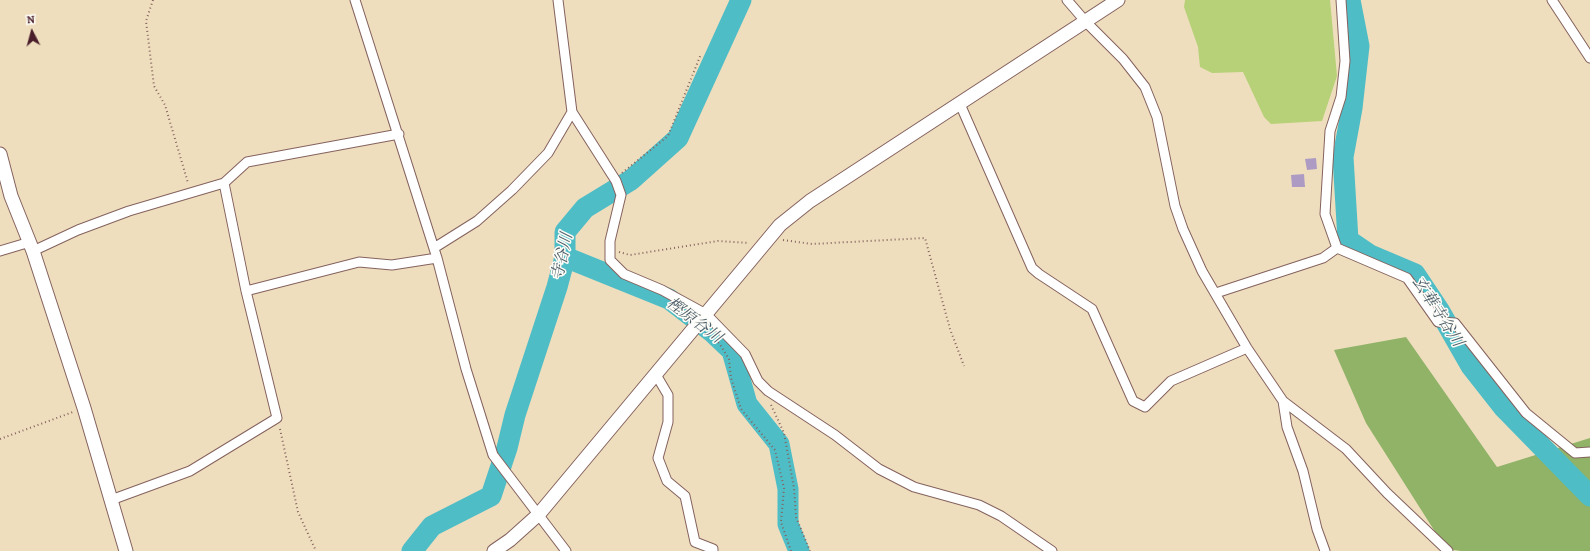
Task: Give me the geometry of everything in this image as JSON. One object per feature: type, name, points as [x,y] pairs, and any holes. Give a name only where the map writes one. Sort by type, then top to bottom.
[{"type":"street","points":[[355,0],[399,134],[434,248],[466,369],[493,455],[566,551]]},
{"type":"street","points":[[558,0],[572,112],[615,180],[621,195],[610,241],[610,260],[624,274],[662,290],[706,314],[745,354],[762,384],[768,391],[835,435],[879,469],[914,486],[979,505],[1001,516],[1052,551]]},
{"type":"street","points":[[1068,0],[1086,22],[1123,59],[1145,87],[1157,117],[1175,206],[1202,271],[1247,348],[1283,401],[1346,449],[1387,493],[1448,551]]},
{"type":"street","points":[[494,551],[510,540],[539,514],[655,373],[780,225],[810,201],[1118,0]]},
{"type":"street","points":[[1341,0],[1345,61],[1341,97],[1330,131],[1325,214],[1337,248],[1406,278],[1438,322],[1455,323],[1526,413],[1575,453],[1590,452]]},
{"type":"street","points":[[1552,0],[1590,58]]},
{"type":"street","points":[[960,104],[1032,268],[1092,309],[1133,401],[1145,407],[1171,381],[1247,348]]},
{"type":"street","points":[[434,248],[477,221],[512,190],[548,153],[572,112]]},
{"type":"street","points":[[0,251],[32,246],[191,192],[224,183],[247,162],[399,134]]},
{"type":"street","points":[[0,154],[11,196],[32,246],[84,408],[126,551]]},
{"type":"street","points":[[111,500],[190,472],[277,418],[246,290],[224,183]]},
{"type":"street","points":[[1216,293],[1323,258],[1337,248]]},
{"type":"street","points":[[246,290],[359,262],[392,265],[437,258]]},
{"type":"street","points":[[655,373],[668,395],[668,422],[658,458],[667,481],[685,496],[695,542],[713,549],[713,551]]},
{"type":"street","points":[[1283,401],[1287,427],[1303,471],[1317,529],[1325,551]]},
{"type":"path","points":[[153,0],[146,21],[154,86],[165,105],[191,192]]},
{"type":"path","points":[[615,180],[668,136],[701,54]]},
{"type":"path","points":[[610,250],[630,255],[718,242],[766,241],[812,244],[925,238],[950,329],[964,366]]},
{"type":"path","points":[[695,326],[719,344],[728,359],[731,378],[741,409],[775,450],[784,488],[781,522],[791,551]]},
{"type":"path","points":[[762,384],[784,433],[794,488],[796,516],[810,551]]},
{"type":"path","points":[[0,439],[84,408]]},
{"type":"path","points":[[277,418],[298,512],[316,551]]},
{"type":"green space","points":[[1185,0],[1330,0],[1337,76],[1322,121],[1271,124],[1264,117],[1243,72],[1212,73],[1200,67],[1198,47],[1184,7]]},
{"type":"green space","points":[[1406,337],[1497,467],[1590,438],[1590,551],[1461,551],[1446,549],[1366,423],[1334,350]]},
{"type":"building","points":[[1316,158],[1317,169],[1307,170],[1305,159]]},
{"type":"building","points":[[1304,174],[1305,187],[1292,187],[1291,175]]},
{"type":"waterway","name":"寺谷川","points":[[412,551],[432,526],[491,496],[507,448],[515,415],[557,287],[565,257],[565,232],[585,208],[631,180],[678,138],[741,0]]},
{"type":"waterway","name":"玄華寺谷川","points":[[1350,0],[1359,46],[1352,108],[1343,157],[1348,240],[1370,255],[1415,274],[1439,310],[1471,366],[1504,408],[1590,496]]},
{"type":"waterway","name":"樫原谷川","points":[[565,257],[669,299],[712,332],[732,351],[747,404],[779,444],[788,489],[788,524],[799,551]]}]
